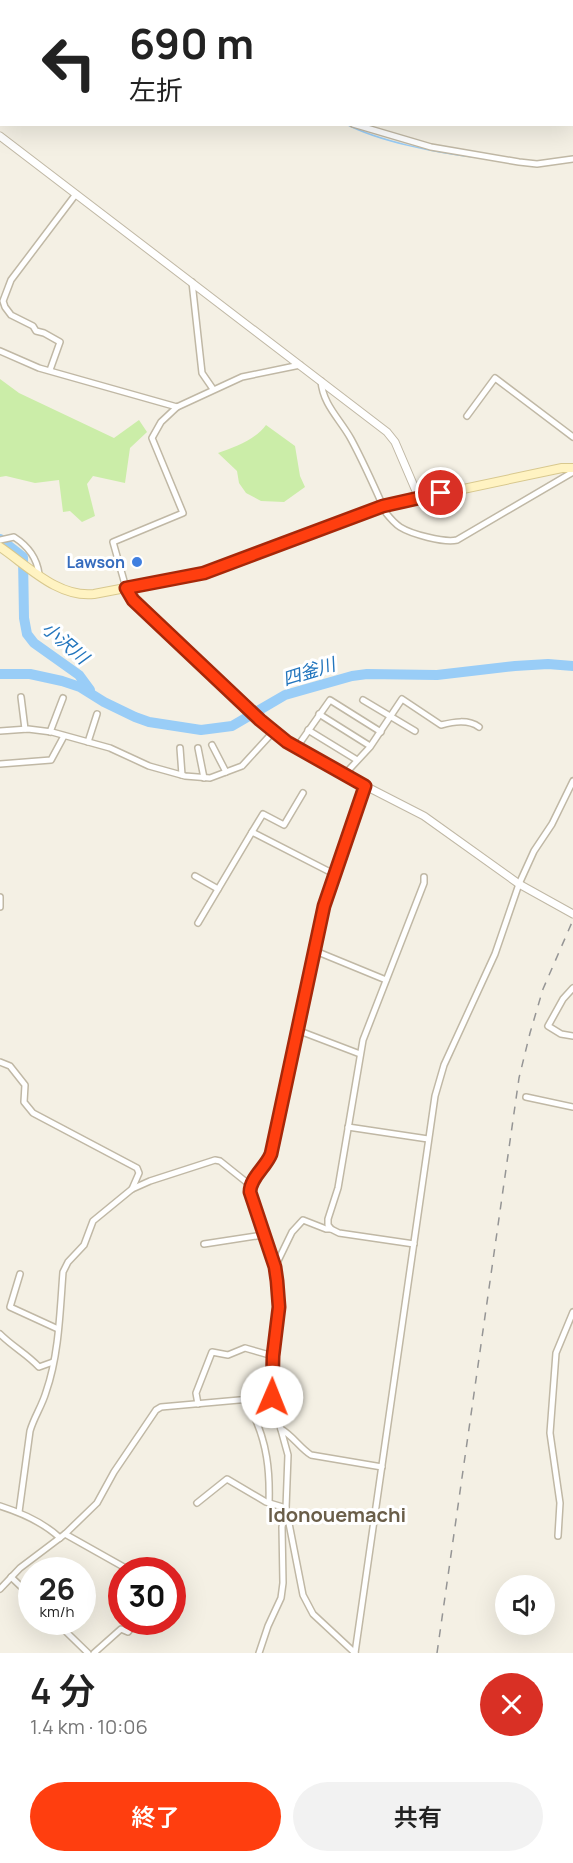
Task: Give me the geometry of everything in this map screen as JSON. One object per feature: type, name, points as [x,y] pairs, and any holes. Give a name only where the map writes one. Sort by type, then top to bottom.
[{"type":"main road","points":[[1,542],[18,559],[62,590],[80,595],[204,573],[383,506],[562,468],[573,470]]},
{"type":"street","points":[[360,126],[431,147],[508,160],[537,164],[573,159]]},
{"type":"street","points":[[0,136],[387,432],[395,442],[419,498]]},
{"type":"street","points":[[50,370],[60,342],[36,331],[33,326],[11,315],[2,300],[11,280],[76,194]]},
{"type":"street","points":[[192,282],[202,373],[213,389]]},
{"type":"street","points":[[0,351],[39,368],[177,407]]},
{"type":"street","points":[[300,365],[251,375],[213,389],[177,407],[161,423],[152,438],[183,513],[113,542],[126,588],[133,600],[274,731],[344,775],[424,816],[519,884],[573,914]]},
{"type":"street","points":[[467,416],[495,378],[573,437]]},
{"type":"street","points":[[321,381],[322,393],[326,402],[350,438],[383,506],[401,528],[449,542],[457,540],[573,470]]},
{"type":"street","points":[[1,542],[14,537],[24,543],[38,566],[39,574]]},
{"type":"street","points":[[21,697],[24,729]]},
{"type":"street","points":[[50,732],[63,698]]},
{"type":"street","points":[[344,775],[381,732],[402,699],[441,725],[454,722],[474,724],[479,727]]},
{"type":"street","points":[[297,747],[330,700],[381,732]]},
{"type":"street","points":[[363,700],[415,731]]},
{"type":"street","points":[[88,742],[97,714]]},
{"type":"street","points":[[319,714],[370,746]]},
{"type":"street","points":[[0,731],[24,729],[50,732],[110,748],[148,766],[182,775],[210,778],[242,766],[274,731]]},
{"type":"street","points":[[308,730],[357,760]]},
{"type":"street","points":[[0,764],[51,760],[64,736]]},
{"type":"street","points":[[212,745],[226,772]]},
{"type":"street","points":[[180,748],[182,775]]},
{"type":"street","points":[[198,748],[204,778]]},
{"type":"street","points":[[355,1653],[435,1096],[444,1065],[495,954],[519,884],[534,851],[552,824],[573,781]]},
{"type":"street","points":[[259,1653],[281,1598],[282,1527],[286,1509],[288,1455],[272,1397],[273,1356],[279,1307],[275,1267],[263,1235],[250,1185],[268,1162],[271,1154],[324,906],[365,786]]},
{"type":"street","points":[[198,923],[263,814],[284,825],[303,793]]},
{"type":"street","points":[[252,832],[334,874]]},
{"type":"street","points":[[195,876],[218,890]]},
{"type":"street","points":[[331,1229],[328,1219],[338,1188],[360,1054],[367,1029],[424,883],[423,877]]},
{"type":"street","points":[[0,897],[0,908]]},
{"type":"street","points":[[313,950],[386,980]]},
{"type":"street","points":[[573,988],[563,999],[548,1026],[561,1034],[573,1036]]},
{"type":"street","points":[[297,1029],[360,1054]]},
{"type":"street","points":[[0,1062],[10,1066],[25,1085],[24,1102],[33,1113],[137,1168],[139,1173],[132,1189]]},
{"type":"street","points":[[526,1097],[573,1107]]},
{"type":"street","points":[[348,1127],[428,1139]]},
{"type":"street","points":[[19,1512],[30,1431],[46,1393],[53,1362],[65,1266],[84,1245],[93,1221],[132,1189],[215,1160],[220,1161],[250,1185]]},
{"type":"street","points":[[275,1267],[292,1232],[303,1220],[345,1234],[414,1244]]},
{"type":"street","points":[[204,1245],[263,1235]]},
{"type":"street","points":[[20,1274],[10,1307],[58,1329]]},
{"type":"street","points":[[558,1536],[560,1503],[550,1426],[556,1353],[573,1312]]},
{"type":"street","points":[[0,1334],[12,1346],[29,1356],[39,1367],[53,1362]]},
{"type":"street","points":[[198,1404],[196,1393],[212,1352],[228,1355],[245,1348],[273,1356]]},
{"type":"street","points":[[0,1589],[20,1568],[63,1536],[97,1503],[151,1414],[161,1407],[272,1397]]},
{"type":"street","points":[[253,1414],[268,1454],[269,1503]]},
{"type":"street","points":[[280,1428],[311,1455],[382,1467]]},
{"type":"street","points":[[197,1503],[227,1479],[269,1503],[286,1509]]},
{"type":"street","points":[[0,1506],[19,1512],[108,1559]]},
{"type":"street","points":[[286,1509],[304,1601],[313,1614],[355,1653]]},
{"type":"street","points":[[12,1577],[18,1583]]},
{"type":"street","points":[[69,1635],[88,1653]]},
{"type":"street","points":[[94,1653],[114,1635]]},
{"type":"green space","points":[[0,379],[19,393],[114,438],[139,420],[147,432],[130,448],[125,483],[93,476],[87,484],[95,516],[82,522],[70,511],[63,512],[59,480],[35,483],[6,476],[0,477]]},
{"type":"green space","points":[[266,425],[295,446],[300,476],[305,487],[284,502],[261,501],[246,493],[239,483],[237,471],[218,453],[250,439]]},
{"type":"waterway","points":[[350,126],[374,136],[408,145],[473,157]]},
{"type":"waterway","name":"小沢川","points":[[0,539],[23,557],[24,618],[27,634],[34,643],[79,675],[90,690]]},
{"type":"waterway","name":"四釜川","points":[[0,674],[30,674],[62,681],[80,687],[104,702],[149,722],[201,730],[232,726],[285,695],[352,676],[367,674],[437,675],[548,664],[573,666]]},
{"type":"railway","points":[[437,1653],[519,1078],[543,989],[573,920]]},
{"type":"place","name":"Lawson","points":[[137,562]]},
{"type":"district","name":"Idonouemachi","points":[[337,1515]]},
{"type":"route","points":[[272,1397],[273,1356],[279,1307],[277,1281],[275,1267],[250,1192],[250,1185],[268,1162],[271,1154],[324,906],[365,786],[287,742],[260,720],[133,600],[126,588],[204,573],[383,506],[441,493]]}]
